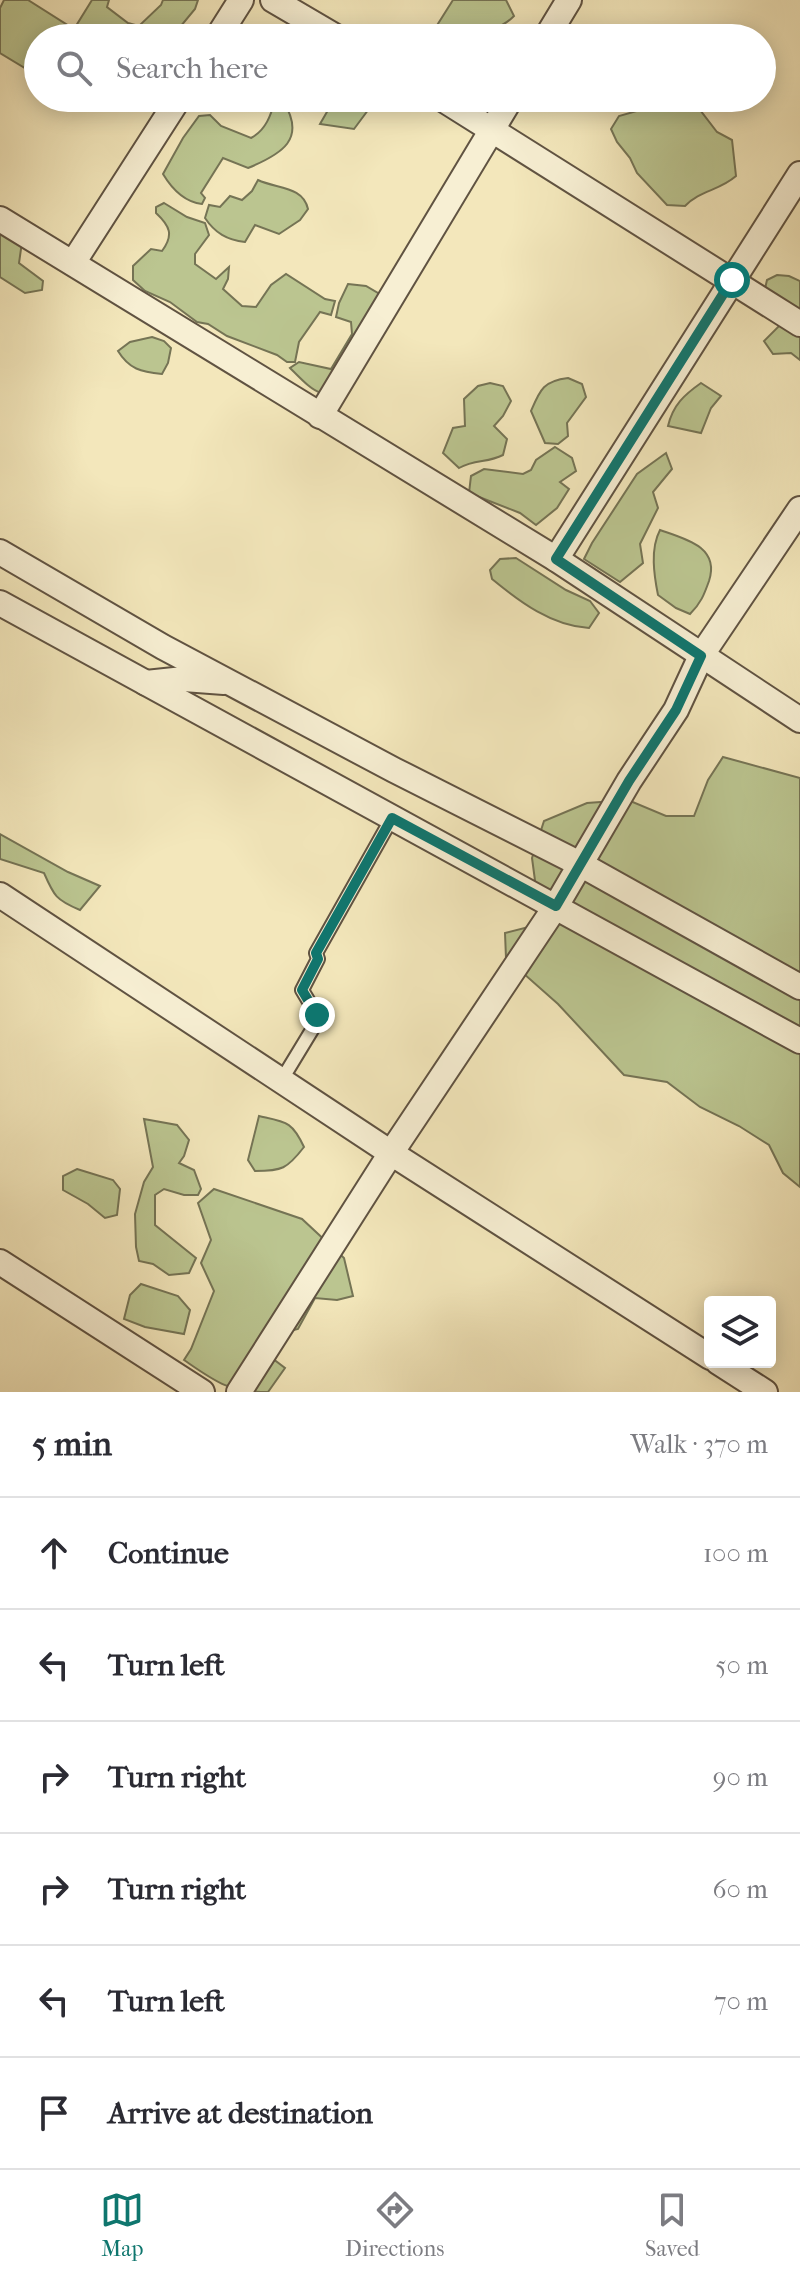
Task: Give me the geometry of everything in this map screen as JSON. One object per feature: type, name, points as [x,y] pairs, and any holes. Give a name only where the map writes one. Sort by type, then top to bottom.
[{"type":"street","points":[[226,24],[241,0]]},
{"type":"street","points":[[273,0],[314,24]]},
{"type":"street","points":[[554,24],[569,0]]},
{"type":"street","points":[[73,263],[170,112]]},
{"type":"street","points":[[465,112],[800,324]]},
{"type":"street","points":[[320,416],[503,112]]},
{"type":"street","points":[[556,559],[800,174]]},
{"type":"street","points":[[0,219],[556,559],[800,720]]},
{"type":"street","points":[[239,1392],[391,1153],[556,906],[629,781],[676,710],[701,656],[800,509]]},
{"type":"street","points":[[0,552],[163,647],[394,770],[580,864],[800,987]]},
{"type":"street","points":[[0,603],[800,1041]]},
{"type":"street","points":[[146,683],[184,679],[235,683]]},
{"type":"street","points":[[0,895],[391,1153],[704,1353]]},
{"type":"street","points":[[0,1262],[202,1392]]},
{"type":"street","points":[[727,1368],[765,1392]]},
{"type":"lane","points":[[281,1081],[318,1020],[302,990],[318,959],[316,953],[392,818]]},
{"type":"green space","points":[[4,0],[28,0],[66,24],[24,24],[24,68],[0,53],[0,8]]},
{"type":"green space","points":[[92,0],[109,0],[107,7],[132,24],[77,24]]},
{"type":"green space","points":[[163,0],[198,0],[183,24],[141,24]]},
{"type":"green space","points":[[453,0],[506,0],[514,16],[504,24],[438,24]]},
{"type":"green space","points":[[271,112],[289,112],[292,126],[287,144],[271,157],[248,168],[223,158],[201,193],[205,198],[202,204],[184,198],[163,174],[199,116],[210,115],[221,126],[251,138]]},
{"type":"green space","points":[[327,112],[367,112],[354,129],[320,124]]},
{"type":"green space","points":[[633,112],[702,112],[717,132],[732,140],[736,176],[685,206],[667,205],[637,173],[617,142],[611,129],[619,116]]},
{"type":"green space","points":[[258,180],[295,192],[308,209],[300,220],[279,234],[255,225],[245,242],[217,232],[205,218],[209,205],[220,207],[230,196],[242,200]]},
{"type":"green space","points":[[164,203],[187,217],[205,223],[209,235],[195,254],[195,264],[216,279],[229,267],[223,289],[242,306],[256,307],[271,285],[286,274],[325,299],[335,301],[331,315],[320,312],[299,342],[295,362],[287,362],[277,355],[227,336],[208,324],[197,322],[170,302],[145,291],[133,280],[133,266],[151,249],[162,251],[168,240],[169,231],[165,222],[156,213],[156,207]]},
{"type":"green space","points":[[0,234],[22,242],[19,263],[43,281],[42,290],[25,293],[0,277]]},
{"type":"green space","points":[[777,275],[800,281],[800,311],[764,293],[767,280]]},
{"type":"green space","points":[[348,284],[366,286],[388,299],[352,370],[354,383],[344,390],[327,394],[312,389],[290,368],[299,362],[331,369],[352,334],[351,322],[336,317]]},
{"type":"green space","points":[[781,324],[800,329],[800,360],[791,353],[773,354],[764,341]]},
{"type":"green space","points":[[152,337],[164,341],[171,348],[162,374],[136,368],[118,351],[130,342]]},
{"type":"green space","points":[[568,378],[582,384],[586,397],[567,423],[568,436],[558,444],[545,443],[531,411],[548,384]]},
{"type":"green space","points":[[490,383],[503,386],[511,401],[494,426],[507,439],[503,455],[459,468],[443,453],[453,428],[465,426],[464,399],[478,386]]},
{"type":"green space","points":[[701,383],[721,396],[711,408],[701,433],[668,426],[680,401]]},
{"type":"green space","points":[[555,447],[572,458],[576,471],[560,482],[569,489],[557,508],[536,525],[520,513],[469,493],[471,476],[484,469],[523,474]]},
{"type":"green space","points":[[666,453],[672,469],[653,492],[658,508],[640,544],[643,563],[620,582],[584,559],[637,474]]},
{"type":"green space","points":[[660,530],[690,541],[710,560],[709,581],[700,602],[690,614],[658,595],[654,554]]},
{"type":"green space","points":[[516,558],[566,590],[590,601],[599,613],[589,628],[549,618],[492,579],[490,570],[500,559]]},
{"type":"green space","points":[[723,757],[800,778],[800,1187],[783,1173],[769,1145],[700,1107],[667,1082],[624,1075],[558,1004],[506,958],[505,933],[556,920],[538,903],[532,858],[544,821],[587,803],[628,800],[666,816],[694,816],[708,780]]},
{"type":"green space","points":[[0,834],[100,886],[80,910],[66,903],[53,892],[44,873],[0,859]]},
{"type":"green space","points":[[259,1116],[292,1127],[304,1147],[283,1167],[255,1171],[248,1160]]},
{"type":"green space","points":[[144,1119],[177,1125],[189,1140],[179,1163],[194,1170],[201,1189],[198,1195],[184,1195],[164,1189],[155,1195],[155,1225],[196,1258],[189,1273],[169,1275],[153,1264],[139,1261],[135,1214],[144,1182],[153,1167]]},
{"type":"green space","points":[[77,1169],[113,1180],[120,1189],[117,1215],[105,1218],[63,1190],[63,1176]]},
{"type":"green space","points":[[214,1189],[302,1219],[344,1258],[353,1296],[337,1300],[315,1298],[298,1329],[271,1336],[268,1355],[285,1368],[268,1392],[232,1388],[184,1360],[214,1291],[201,1263],[211,1240],[198,1203]]},
{"type":"green space","points":[[141,1284],[178,1296],[190,1310],[184,1334],[145,1327],[124,1319],[130,1295]]},
{"type":"route","points":[[317,1015],[302,990],[318,959],[316,953],[392,818],[556,906],[629,781],[676,710],[701,656],[556,559],[732,280]]}]
